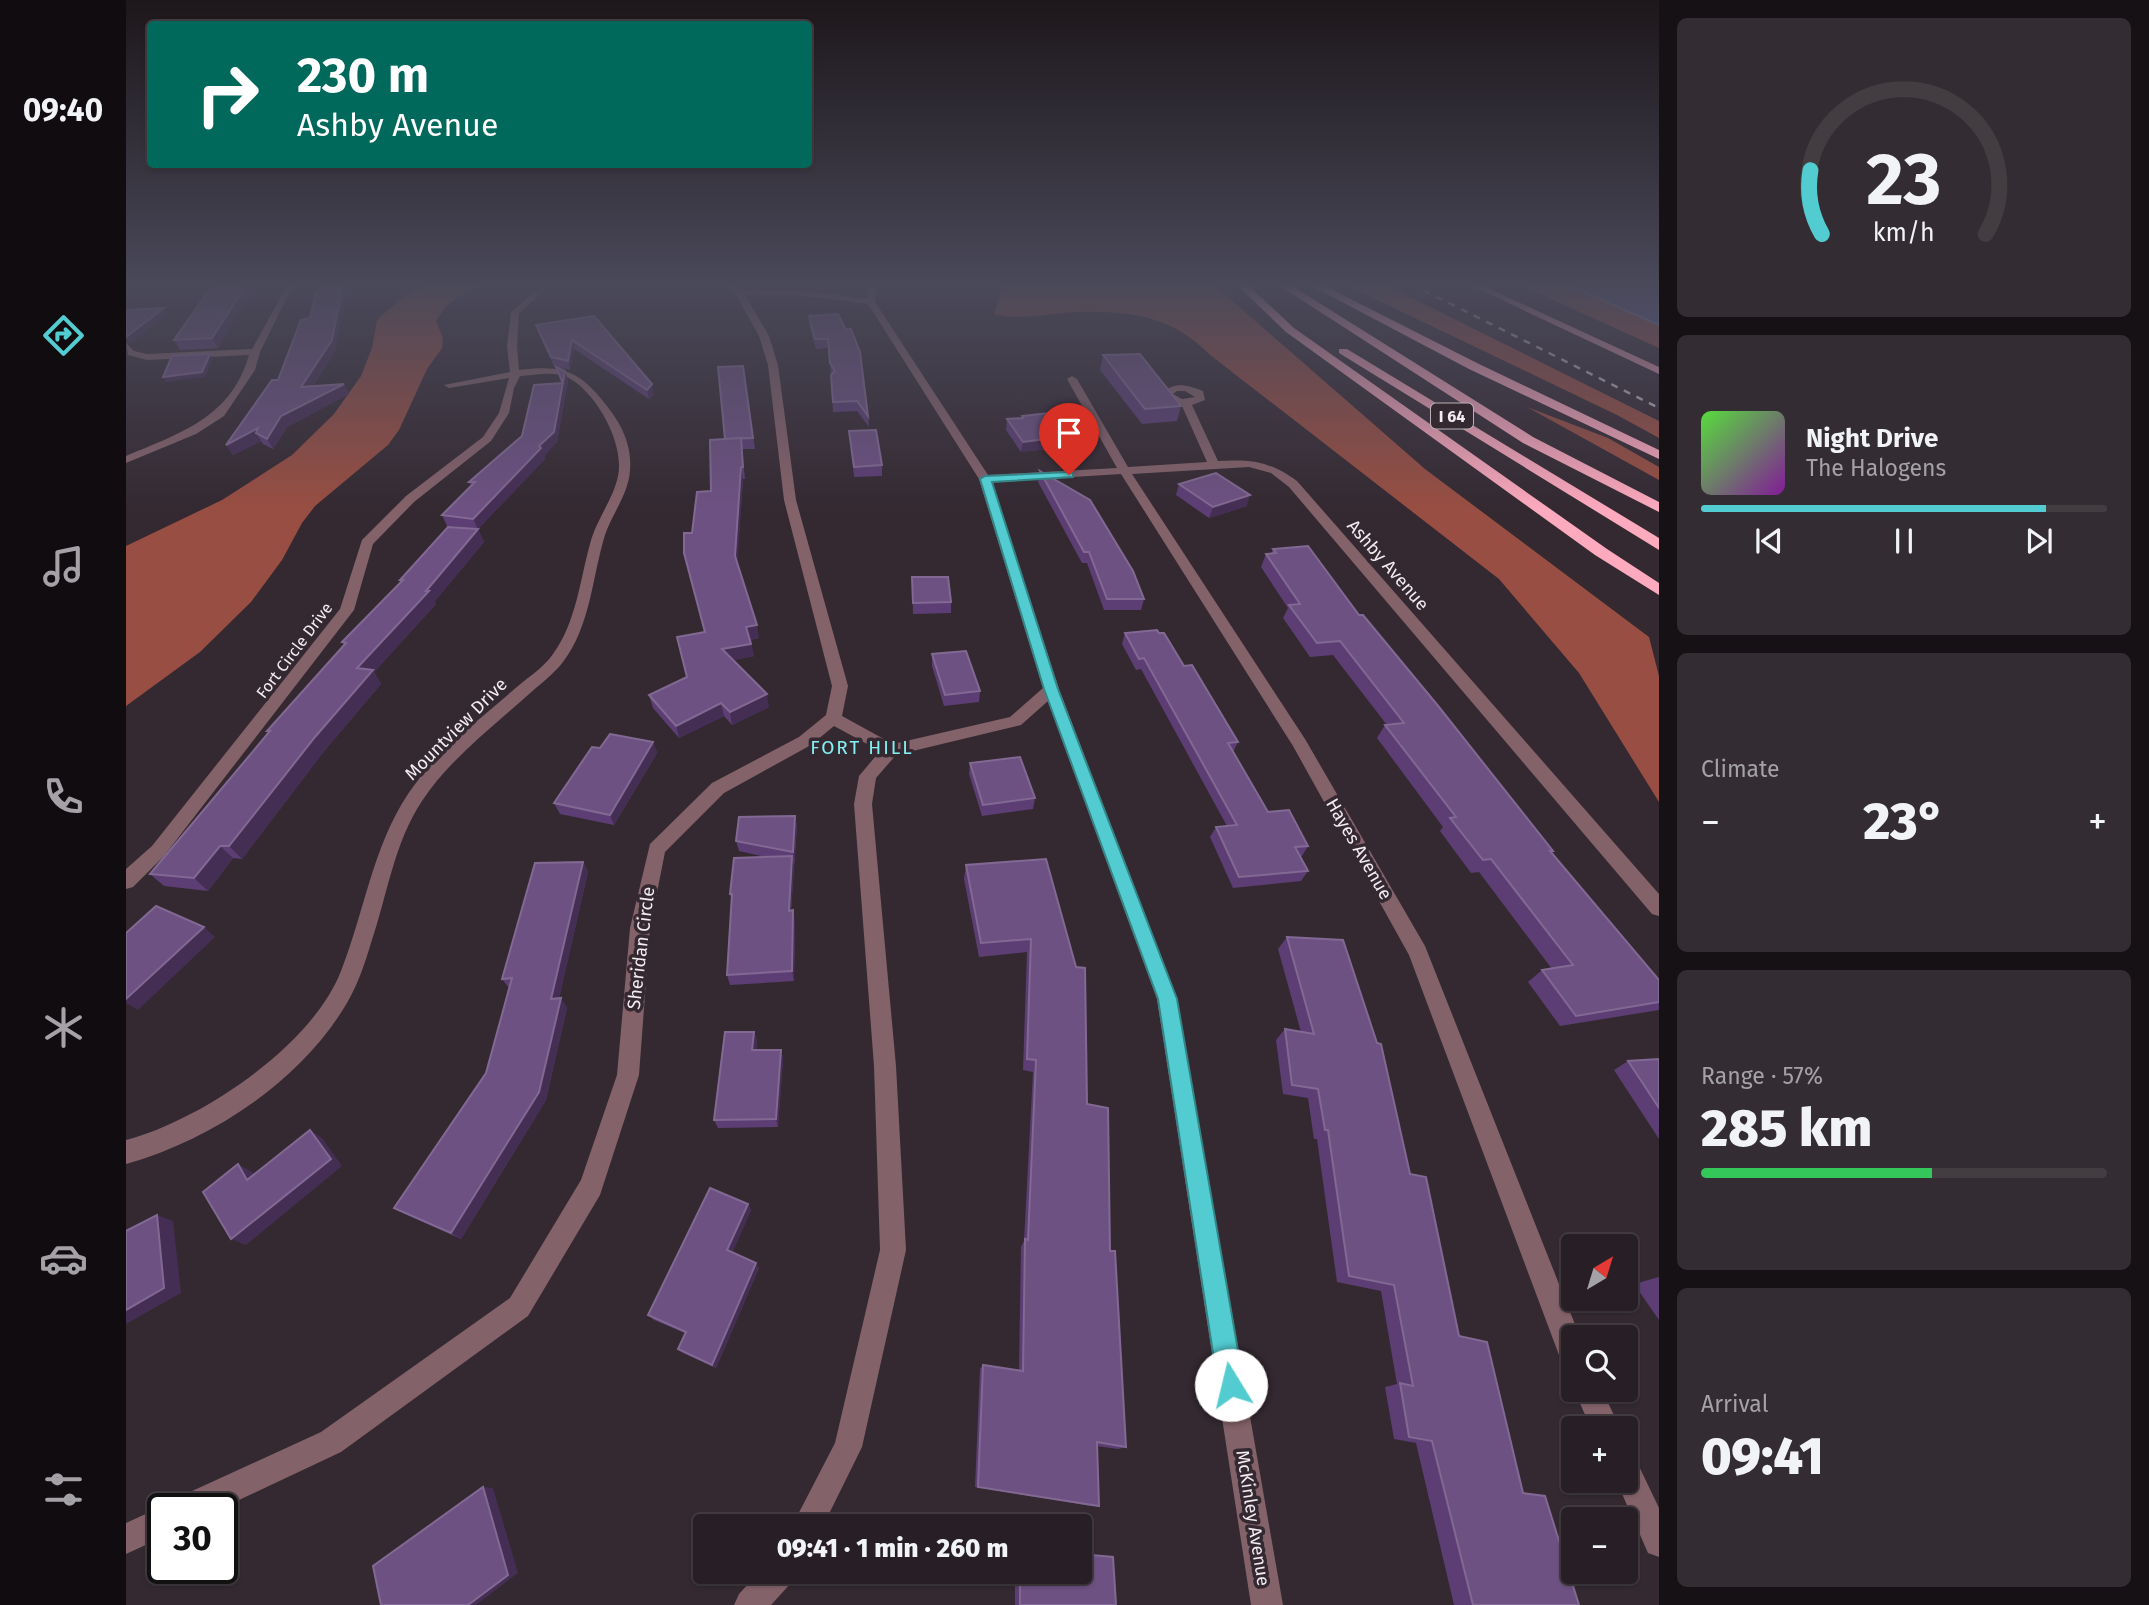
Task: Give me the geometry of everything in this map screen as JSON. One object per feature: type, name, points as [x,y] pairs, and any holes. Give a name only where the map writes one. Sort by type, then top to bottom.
[{"type":"highway","points":[[1330,359],[1601,552],[1659,590]]},
{"type":"highway","name":"I 64","points":[[1355,359],[1659,545]]},
{"type":"highway","name":"I 64","points":[[1400,359],[1528,440],[1659,508]]},
{"type":"highway","points":[[1459,359],[1659,454]]},
{"type":"main road","points":[[1633,359],[1659,371]]},
{"type":"street","points":[[126,460],[192,432],[220,414],[250,370],[253,359]]},
{"type":"street","name":"Fort Circle Drive","points":[[126,881],[166,840],[311,660],[347,610],[367,543],[410,499],[487,439],[504,413],[509,388],[515,376],[513,359]]},
{"type":"street","points":[[771,359],[790,500],[840,686],[833,718],[891,750]]},
{"type":"street","name":"McKinley Avenue","points":[[912,359],[985,479],[1051,689],[1167,999],[1267,1605]]},
{"type":"street","name":"Mountview Drive","points":[[126,1152],[144,1149],[200,1122],[257,1086],[303,1043],[339,997],[361,946],[396,838],[415,797],[455,754],[559,657],[577,624],[586,578],[604,517],[624,475],[623,453],[617,427],[593,394],[568,374],[549,371],[449,385]]},
{"type":"street","name":"Hayes Avenue","points":[[1072,379],[1125,472],[1299,743],[1418,952],[1561,1325]]},
{"type":"street","points":[[1186,403],[1214,465]]},
{"type":"street","name":"Ashby Avenue","points":[[985,479],[1250,463],[1275,471],[1293,484],[1659,908]]},
{"type":"street","points":[[813,1514],[848,1447],[893,1250],[885,1066],[863,804],[868,776],[891,750],[1015,721],[1051,689]]},
{"type":"street","name":"Sheridan Circle","points":[[222,1493],[331,1442],[519,1307],[591,1186],[628,1075],[640,928],[656,849],[718,788],[806,740],[833,718]]},
{"type":"street","points":[[1637,1493],[1659,1542]]},
{"type":"street","points":[[126,1538],[147,1528]]},
{"type":"street","points":[[750,1605],[769,1584]]},
{"type":"shaded area","points":[[368,359],[434,359],[399,430],[388,445],[315,506],[302,523],[282,560],[251,602],[200,652],[126,706],[126,546],[222,500],[292,455],[334,414],[361,376]]},
{"type":"shaded area","points":[[1215,359],[1299,359],[1425,469],[1649,637],[1659,676],[1659,802],[1579,673],[1499,579]]},
{"type":"shaded area","points":[[1500,359],[1534,359],[1659,421],[1659,438]]},
{"type":"shaded area","points":[[1527,407],[1608,438],[1659,467],[1659,480]]},
{"type":"building","points":[[171,359],[208,359],[202,372],[163,377]]},
{"type":"building","points":[[286,359],[320,359],[301,387],[344,384],[281,416],[267,439],[256,433],[258,428],[226,445],[272,380],[278,380]]},
{"type":"building","points":[[600,359],[631,359],[652,384],[647,390]]},
{"type":"building","points":[[830,359],[861,359],[868,416],[857,401],[833,402],[831,375],[835,371]]},
{"type":"building","points":[[1106,359],[1144,359],[1181,406],[1145,409]]},
{"type":"building","points":[[743,366],[753,438],[725,439],[718,367]]},
{"type":"building","points":[[556,367],[565,371],[563,383]]},
{"type":"building","points":[[563,383],[554,432],[539,446],[541,448],[473,519],[442,515],[475,482],[469,482],[522,436],[534,385]]},
{"type":"building","points":[[1089,411],[1095,433],[1023,442],[1007,419],[1049,413]]},
{"type":"building","points":[[876,430],[882,465],[854,467],[849,431]]},
{"type":"building","points":[[741,438],[743,467],[735,556],[757,625],[746,627],[751,644],[722,649],[767,694],[730,712],[721,703],[676,726],[649,695],[687,677],[677,637],[705,632],[684,553],[684,533],[692,533],[697,492],[711,491],[710,440]]},
{"type":"building","points":[[1040,471],[1090,500],[1133,571],[1144,599],[1107,599],[1089,552],[1084,552]]},
{"type":"building","points":[[1216,473],[1250,495],[1213,507],[1179,484]]},
{"type":"building","points":[[448,527],[478,529],[426,591],[429,591],[357,668],[373,670],[315,737],[229,846],[220,846],[194,878],[150,874],[270,731],[267,731],[346,643],[342,642],[403,580],[400,580]]},
{"type":"building","points":[[1308,546],[1359,615],[1363,615],[1439,707],[1553,851],[1550,851],[1659,980],[1659,1002],[1576,1016],[1542,970],[1573,965],[1491,859],[1483,860],[1450,818],[1456,817],[1385,725],[1404,723],[1340,641],[1317,643],[1289,605],[1300,604],[1266,554],[1276,553],[1273,549]]},
{"type":"building","points":[[912,577],[948,577],[951,602],[913,603]]},
{"type":"building","points":[[1157,630],[1164,633],[1184,666],[1192,665],[1238,742],[1228,743],[1268,812],[1289,810],[1308,846],[1295,847],[1308,871],[1239,877],[1216,827],[1237,825],[1144,658],[1139,659],[1125,633]]},
{"type":"building","points":[[966,651],[980,691],[945,695],[932,654]]},
{"type":"building","points":[[610,734],[653,742],[610,815],[554,803],[592,747],[600,748]]},
{"type":"building","points":[[1020,757],[1035,798],[983,805],[970,763]]},
{"type":"building","points":[[795,816],[793,852],[736,841],[739,817]]},
{"type":"building","points":[[792,856],[789,911],[793,910],[792,971],[727,975],[734,858]]},
{"type":"building","points":[[1046,859],[1076,967],[1085,968],[1087,1104],[1108,1108],[1110,1251],[1115,1251],[1126,1447],[1097,1442],[1099,1506],[978,1487],[983,1365],[1023,1371],[1025,1239],[1028,1240],[1036,1060],[1027,1059],[1031,939],[981,943],[966,865]]},
{"type":"building","points":[[583,862],[551,999],[561,998],[539,1092],[451,1233],[394,1208],[486,1073],[512,978],[502,979],[535,863]]},
{"type":"building","points":[[156,906],[204,927],[126,999],[126,933]]},
{"type":"building","points":[[1287,937],[1343,940],[1377,1043],[1381,1044],[1410,1174],[1426,1177],[1459,1336],[1487,1342],[1523,1493],[1545,1496],[1561,1547],[1561,1584],[1572,1584],[1579,1605],[1473,1605],[1432,1441],[1409,1437],[1400,1383],[1413,1386],[1394,1285],[1349,1276],[1328,1130],[1325,1130],[1318,1089],[1292,1085],[1285,1029],[1314,1034]]},
{"type":"building","points":[[725,1032],[754,1032],[752,1050],[781,1050],[776,1119],[714,1120]]},
{"type":"building","points":[[1659,1059],[1659,1108],[1628,1061]]},
{"type":"building","points":[[310,1130],[331,1159],[231,1239],[203,1192],[238,1164],[247,1180]]},
{"type":"building","points":[[710,1188],[748,1204],[727,1250],[756,1263],[712,1365],[678,1349],[686,1332],[648,1315]]},
{"type":"building","points":[[157,1215],[164,1288],[126,1310],[126,1231]]},
{"type":"building","points":[[483,1487],[508,1575],[468,1605],[381,1605],[373,1566]]},
{"type":"building","points":[[1092,1555],[1113,1557],[1116,1605],[1020,1605],[1020,1584],[1092,1584]]},
{"type":"railway","points":[[1561,359],[1659,408]]},
{"type":"district","name":"FORT HILL","points":[[862,747]]},
{"type":"route","points":[[1069,475],[985,479],[1051,689],[1167,999],[1231,1385]]}]
